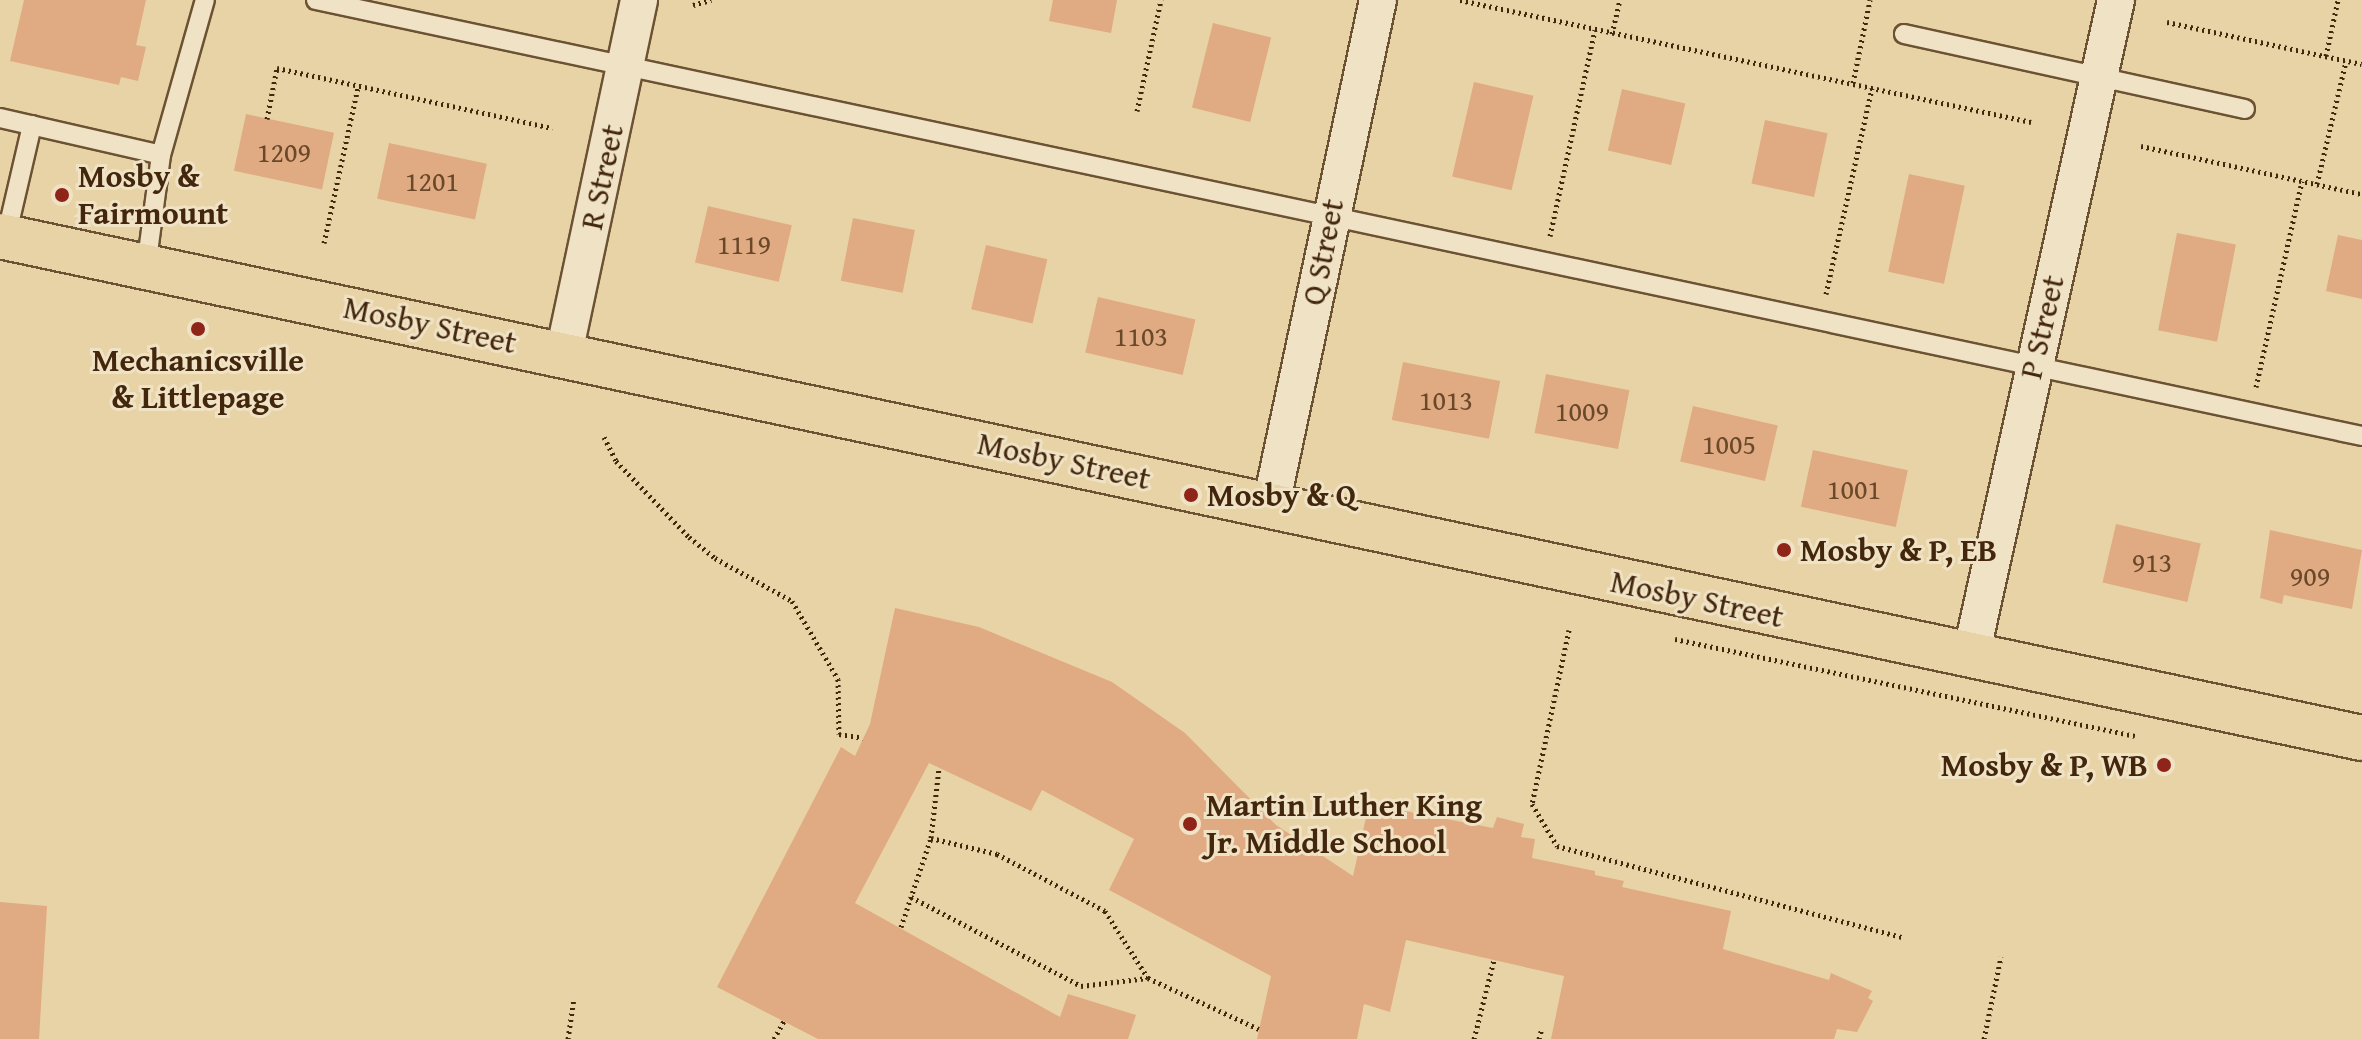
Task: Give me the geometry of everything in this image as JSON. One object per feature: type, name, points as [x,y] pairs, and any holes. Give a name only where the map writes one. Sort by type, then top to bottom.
[{"type":"main road","name":"Mosby Street","points":[[3,237],[564,353],[2362,738]]},
{"type":"street","name":"R Street","points":[[564,353],[639,0]]},
{"type":"street","name":"Q Street","points":[[1271,505],[1378,0]]},
{"type":"street","name":"P Street","points":[[1971,655],[2116,0]]},
{"type":"lane","points":[[146,267],[161,155],[205,0]]},
{"type":"lane","points":[[316,0],[626,63],[1544,264],[1821,317],[2362,436]]},
{"type":"lane","points":[[1904,34],[2245,109]]},
{"type":"lane","points":[[0,118],[161,155]]},
{"type":"lane","points":[[3,237],[32,125]]},
{"type":"path","points":[[693,5],[711,0]]},
{"type":"path","points":[[1137,111],[1161,0]]},
{"type":"path","points":[[1460,0],[2031,122]]},
{"type":"path","points":[[1612,34],[1620,0]]},
{"type":"path","points":[[1853,83],[1870,0]]},
{"type":"path","points":[[2326,56],[2338,0]]},
{"type":"path","points":[[2167,22],[2362,64]]},
{"type":"path","points":[[1544,264],[1595,30]]},
{"type":"path","points":[[2317,184],[2346,61]]},
{"type":"path","points":[[267,119],[277,68],[553,128]]},
{"type":"path","points":[[324,243],[358,87]]},
{"type":"path","points":[[1821,317],[1872,88]]},
{"type":"path","points":[[2141,146],[2362,194]]},
{"type":"path","points":[[2250,411],[2302,181]]},
{"type":"path","points":[[604,437],[616,461],[689,537],[727,565],[792,601],[838,679],[839,734],[863,738]]},
{"type":"path","points":[[1569,630],[1532,804],[1557,846],[1904,938]]},
{"type":"path","points":[[1895,687],[2022,714]]},
{"type":"path","points":[[901,927],[931,838],[939,768]]},
{"type":"path","points":[[931,838],[997,854],[1105,911],[1148,978]]},
{"type":"path","points":[[911,897],[1081,986],[1148,978],[1259,1029]]},
{"type":"path","points":[[1984,1039],[2001,957]]},
{"type":"path","points":[[1474,1039],[1494,960]]},
{"type":"path","points":[[568,1039],[574,998]]},
{"type":"path","points":[[774,1039],[784,1021]]},
{"type":"path","points":[[1539,1039],[1542,1028]]},
{"type":"building","points":[[24,0],[146,0],[136,45],[146,47],[138,81],[121,77],[119,85],[10,61]]},
{"type":"building","points":[[1053,0],[1117,0],[1111,33],[1049,21]]},
{"type":"building","points":[[1213,23],[1271,38],[1250,122],[1192,107]]},
{"type":"building","points":[[1474,82],[1533,96],[1512,190],[1452,177]]},
{"type":"building","points":[[1622,89],[1685,104],[1671,165],[1608,150]]},
{"type":"building","points":[[246,114],[334,133],[322,189],[234,171]]},
{"type":"building","points":[[1765,120],[1828,133],[1814,197],[1751,184]]},
{"type":"building","points":[[389,143],[487,164],[475,220],[377,199]]},
{"type":"building","points":[[1909,174],[1965,186],[1944,284],[1888,272]]},
{"type":"building","points":[[708,206],[792,225],[779,282],[695,263]]},
{"type":"building","points":[[853,218],[915,230],[903,293],[841,281]]},
{"type":"building","points":[[2177,233],[2236,244],[2217,342],[2158,330]]},
{"type":"building","points":[[2338,235],[2362,240],[2362,299],[2326,291]]},
{"type":"building","points":[[986,245],[1047,259],[1033,323],[971,309]]},
{"type":"building","points":[[1098,297],[1195,319],[1183,375],[1085,353]]},
{"type":"building","points":[[1403,362],[1500,381],[1489,439],[1392,420]]},
{"type":"building","points":[[1546,374],[1629,390],[1618,449],[1535,433]]},
{"type":"building","points":[[1693,406],[1778,426],[1765,481],[1680,462]]},
{"type":"building","points":[[1813,450],[1908,470],[1896,527],[1801,507]]},
{"type":"building","points":[[2116,524],[2201,544],[2187,602],[2103,582]]},
{"type":"building","points":[[2270,530],[2362,550],[2352,609],[2284,595],[2282,604],[2260,598]]},
{"type":"building","name":"Martin Luther King Jr. Middle School","points":[[895,608],[979,627],[1112,682],[1185,733],[1276,825],[1353,876],[1369,804],[1493,828],[1497,817],[1524,824],[1521,837],[1535,839],[1532,858],[1595,871],[1595,875],[1624,881],[1622,887],[1731,911],[1723,949],[1829,980],[1831,973],[1872,991],[1868,998],[1873,1001],[1857,1032],[1837,1029],[1834,1039],[1551,1039],[1564,976],[1406,940],[1390,1012],[1364,1004],[1357,1039],[1257,1039],[1271,976],[1109,890],[1134,839],[1042,790],[1031,811],[929,763],[855,903],[1060,1017],[1068,994],[1136,1015],[1128,1039],[818,1039],[717,987],[841,747],[855,756],[870,724]]},
{"type":"building","points":[[0,902],[47,906],[39,1039],[0,1039]]},
{"type":"place","name":"Mosby & Fairmount","points":[[62,195]]},
{"type":"place","name":"Mechanicsville & Littlepage","points":[[198,329]]},
{"type":"place","name":"Mosby & Q","points":[[1191,495]]},
{"type":"place","name":"Mosby & P, EB","points":[[1784,550]]},
{"type":"place","name":"Mosby & P, WB","points":[[2164,765]]},
{"type":"place","name":"Martin Luther King Jr. Middle School","points":[[1190,824]]}]
